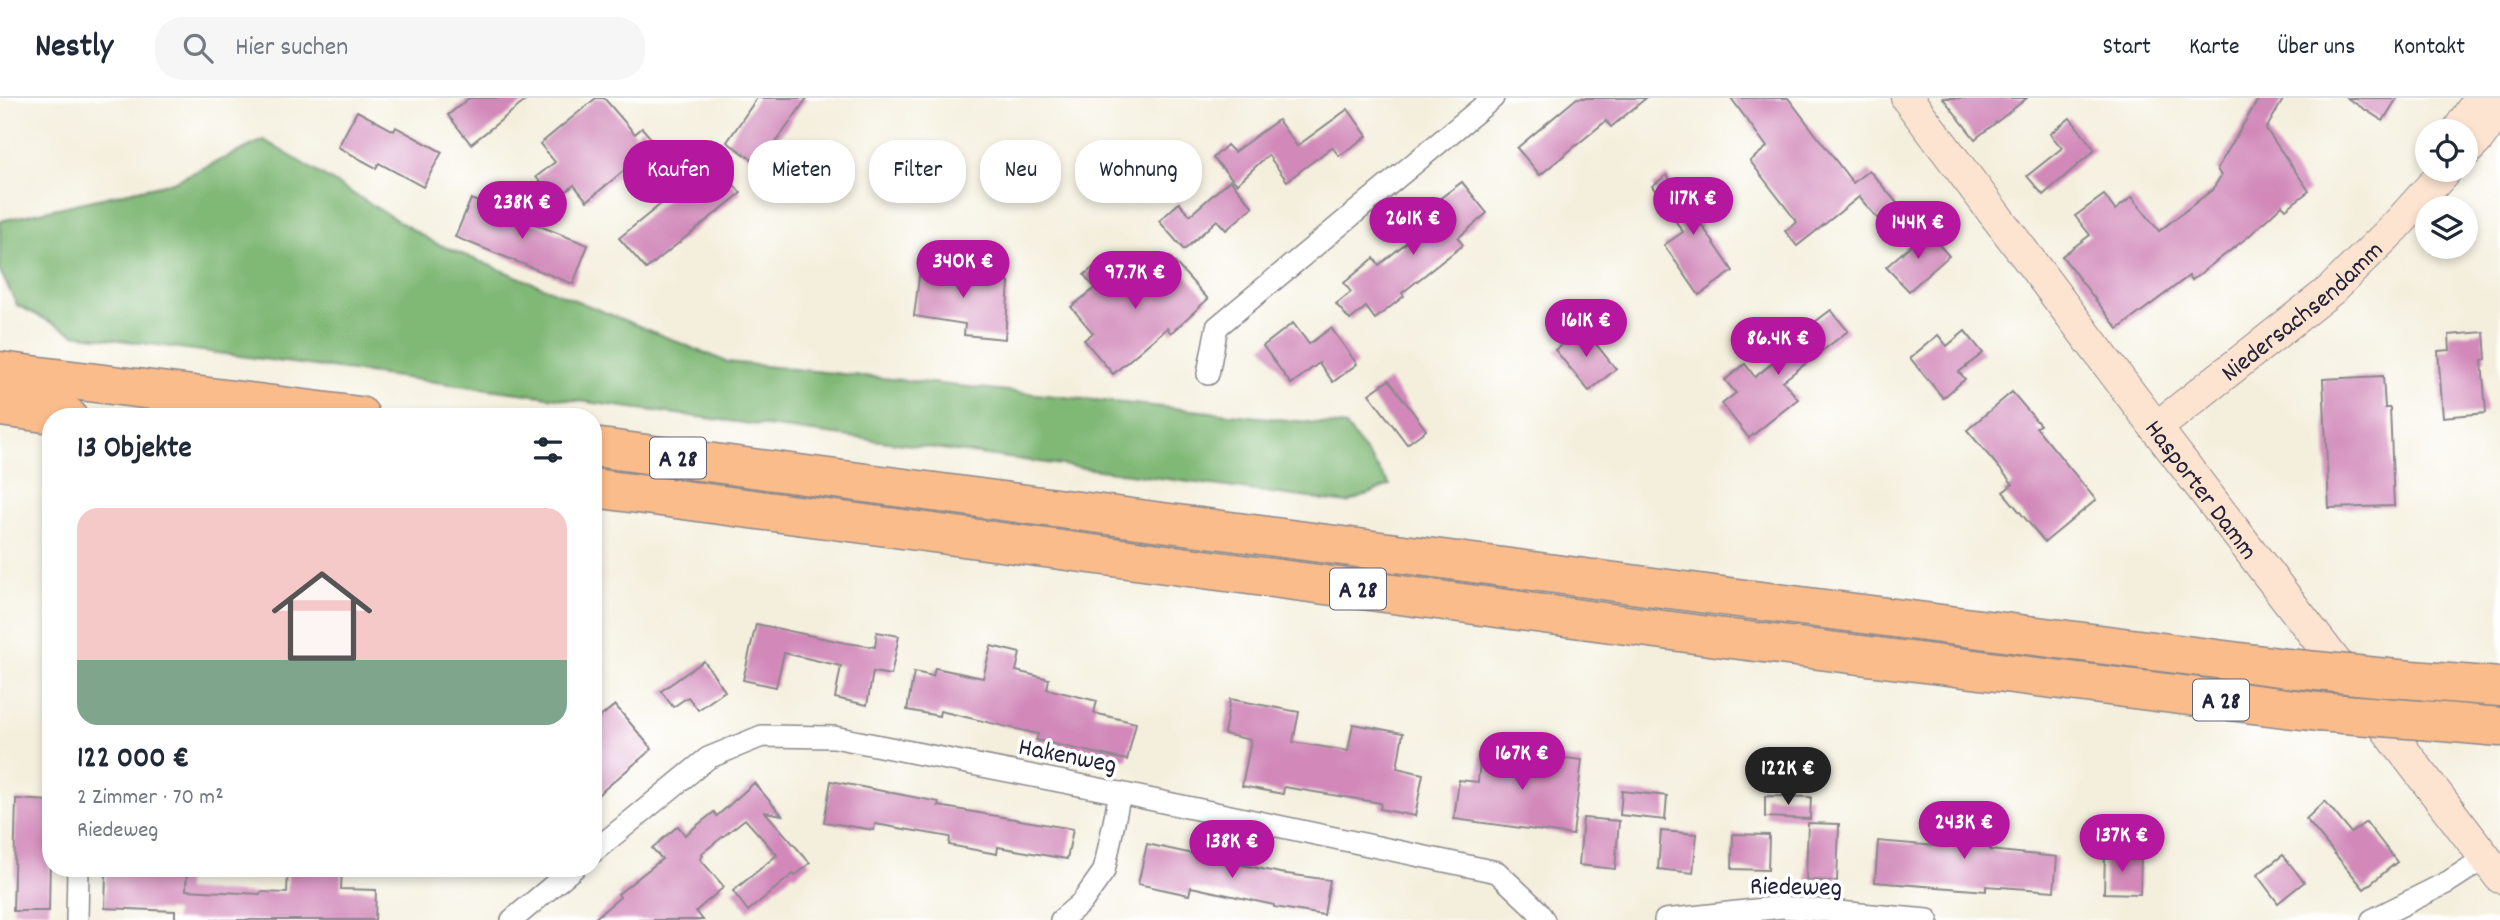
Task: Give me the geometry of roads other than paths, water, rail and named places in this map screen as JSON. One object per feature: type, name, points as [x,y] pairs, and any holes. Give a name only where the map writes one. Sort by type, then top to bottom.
[{"type":"highway","points":[[1,383],[51,408]]},
{"type":"highway","points":[[1,383],[273,408]]},
{"type":"highway","name":"A 28","points":[[602,448],[1724,597],[2287,668],[2500,687]]},
{"type":"highway","name":"A 28","points":[[602,489],[1719,637],[2318,712],[2500,727]]},
{"type":"main road","name":"Hasporter Damm","points":[[1907,98],[2155,428],[2493,868]]},
{"type":"main road","points":[[2466,119],[2480,98]]},
{"type":"main road","points":[[2478,139],[2500,110]]},
{"type":"main road","name":"Niedersachsendamm","points":[[2155,428],[2331,290],[2396,226],[2433,182]]},
{"type":"street","points":[[1208,374],[1217,327],[1493,98]]},
{"type":"street","name":"Hakenweg","points":[[602,845],[708,758],[762,736],[834,737],[1120,793],[1497,872],[1544,920]]},
{"type":"street","points":[[1061,920],[1082,902],[1104,871],[1120,793]]},
{"type":"street","points":[[2372,920],[2448,882],[2493,868]]},
{"type":"street","points":[[77,920],[78,877]]},
{"type":"street","points":[[512,920],[563,877]]},
{"type":"street","name":"Riedeweg","points":[[1665,920],[1782,907],[1928,920]]}]
